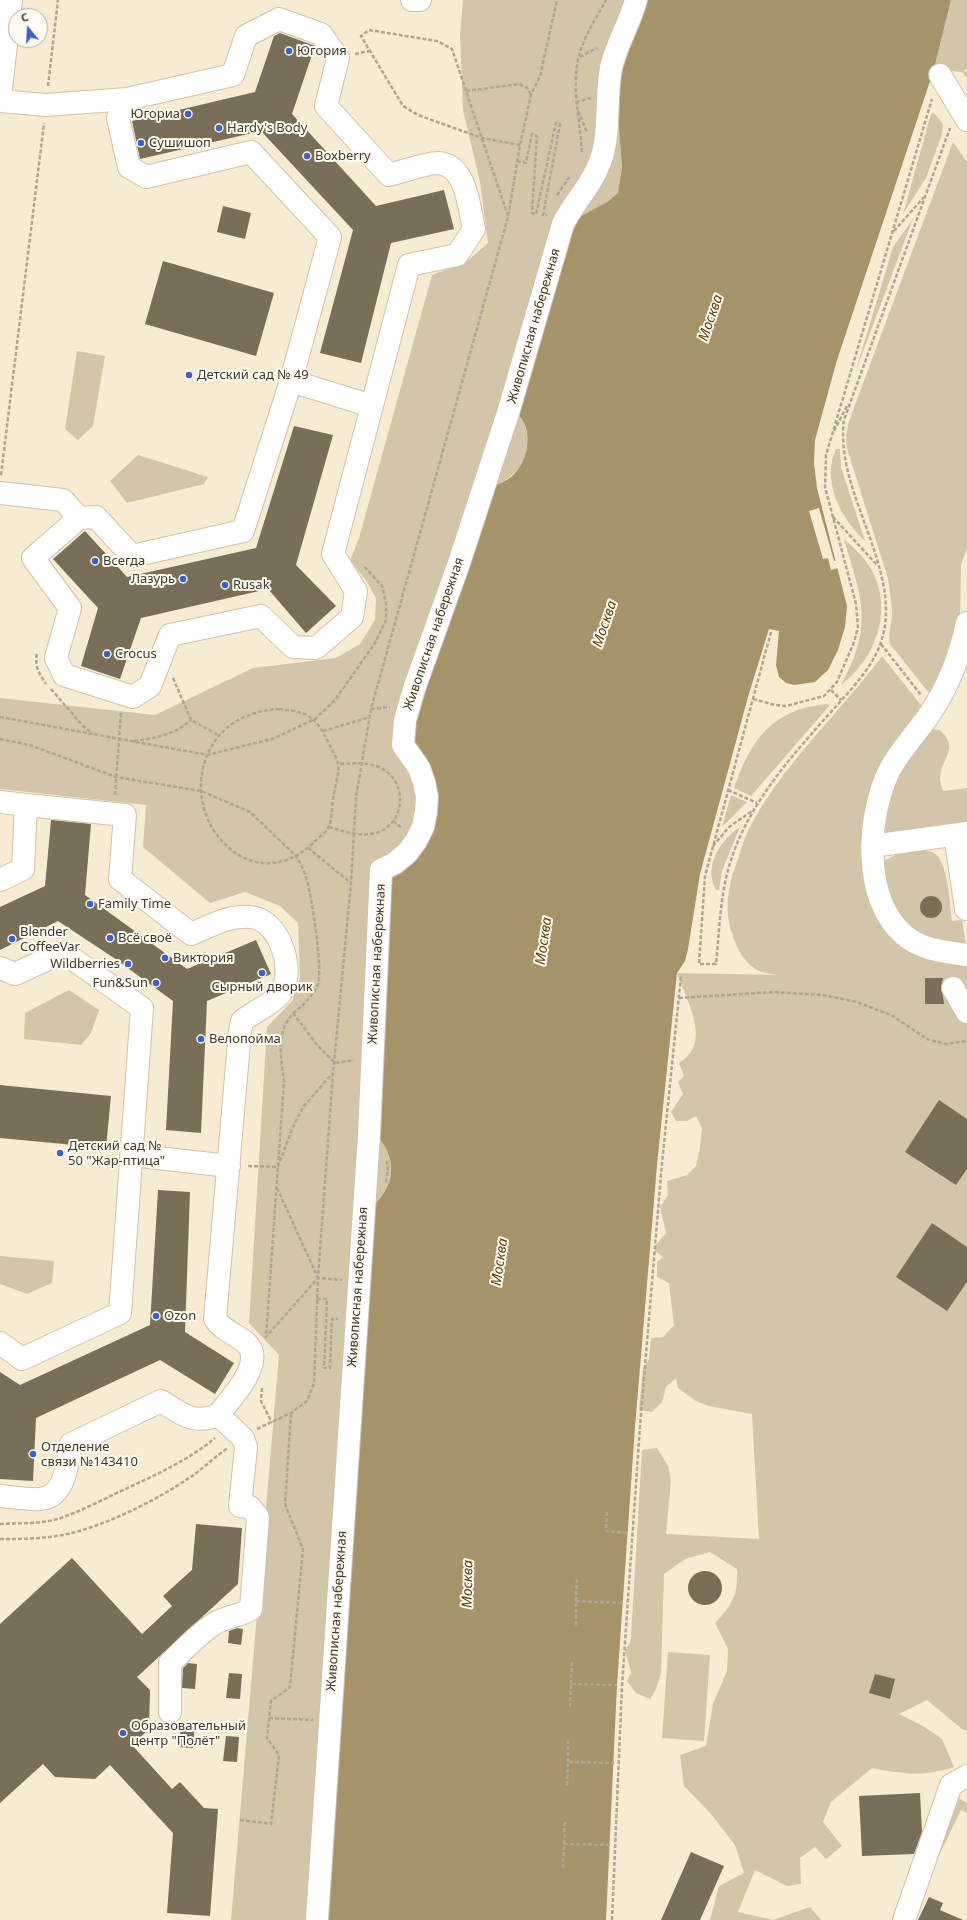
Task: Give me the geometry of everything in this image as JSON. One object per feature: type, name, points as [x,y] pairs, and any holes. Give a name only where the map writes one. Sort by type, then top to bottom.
[{"type":"street","points":[[0,98],[2,68],[11,0]]},
{"type":"street","points":[[412,0],[420,0]]},
{"type":"street","name":"Живописная набережная","points":[[317,1920],[358,1281],[369,1135],[381,870],[395,863],[407,853],[416,841],[423,827],[426,812],[427,797],[424,782],[418,768],[403,745],[405,720],[415,686],[458,566],[508,413],[563,224],[571,209],[592,179],[601,161],[611,69],[636,0]]},
{"type":"street","points":[[0,101],[46,105],[127,99],[233,75],[246,36],[279,19],[321,34],[338,58],[326,106],[388,175],[439,163],[452,167],[462,180],[474,229],[457,255],[409,266],[333,554],[356,591],[352,617],[316,648],[293,647],[262,616],[170,635],[150,686],[133,697],[64,675],[56,658],[70,608],[33,558],[79,518],[96,517],[132,556],[243,531],[291,381],[330,237],[251,152],[146,177],[129,167],[118,118],[127,99]]},
{"type":"street","points":[[937,83],[959,123]]},
{"type":"street","points":[[291,381],[372,406]]},
{"type":"street","points":[[0,493],[63,500],[79,518]]},
{"type":"street","points":[[967,623],[964,648],[953,673],[932,710],[903,748],[889,771],[877,800],[872,846],[874,873],[879,896],[891,920],[904,935],[919,945],[940,951],[967,955]]},
{"type":"street","points":[[0,802],[125,815],[120,879],[191,934],[223,920],[252,916],[267,924],[283,949],[288,966],[286,980],[280,994],[242,1021],[215,1319],[220,1326],[248,1344],[261,1345],[230,1426]]},
{"type":"street","points":[[0,880],[23,869],[26,805]]},
{"type":"street","points":[[872,846],[961,834],[966,909]]},
{"type":"street","points":[[0,968],[15,974],[63,952],[142,1008],[120,1313],[22,1359],[0,1342]]},
{"type":"street","points":[[953,988],[967,1012]]},
{"type":"street","points":[[132,1155],[229,1166]]},
{"type":"street","points":[[0,1496],[41,1499],[52,1494],[62,1484],[71,1444],[161,1401],[183,1415],[196,1420],[230,1426],[246,1447],[240,1506],[250,1507],[258,1517],[250,1609],[244,1614],[222,1619],[213,1624],[170,1663],[170,1712]]},
{"type":"street","points":[[904,1920],[951,1785],[967,1776]]},
{"type":"path","points":[[0,480],[58,0]]},
{"type":"path","points":[[230,1426],[254,1431],[272,1423],[291,1413],[307,1401],[314,1383],[318,1278],[333,1073],[351,883],[356,797],[361,763],[371,709],[508,217],[517,161],[531,95],[540,76],[557,0]]},
{"type":"path","points":[[582,153],[576,102],[576,75],[582,47],[606,0]]},
{"type":"path","points":[[508,217],[482,138],[452,49],[437,41],[369,30],[361,36],[403,106],[418,115],[482,138],[520,146]]},
{"type":"path","points":[[753,699],[775,705],[786,706],[815,699],[831,690],[837,682],[849,656],[858,627],[858,616],[825,487],[825,472],[831,437],[937,83]]},
{"type":"path","points":[[466,91],[519,84],[527,88],[531,95]]},
{"type":"path","points":[[517,161],[526,163],[532,134],[537,136],[532,213],[536,214],[556,123],[560,124],[543,215],[547,216],[550,210]]},
{"type":"path","points":[[771,632],[712,848],[703,890],[699,964],[716,964],[724,891],[728,873],[741,836],[757,803],[778,773],[867,668],[881,644],[886,616],[886,598],[878,567],[846,466],[842,434],[844,420],[925,196],[959,123]]},
{"type":"path","points":[[555,198],[561,187],[574,171]]},
{"type":"path","points":[[563,194],[567,188]]},
{"type":"path","points":[[892,233],[925,196]]},
{"type":"path","points":[[831,437],[853,395]]},
{"type":"path","points":[[832,515],[878,567]]},
{"type":"path","points":[[0,718],[207,755],[272,739],[315,719],[335,700],[375,643],[386,620],[386,603],[382,586],[359,561]]},
{"type":"path","points":[[881,644],[932,710]]},
{"type":"path","points":[[163,654],[191,720],[220,736]]},
{"type":"path","points":[[831,690],[841,700]]},
{"type":"path","points":[[114,813],[122,693]]},
{"type":"path","points":[[279,709],[293,710],[307,714],[315,719],[323,732],[338,764],[329,827],[308,848],[296,856],[264,864],[237,854],[216,834],[208,822],[203,809],[200,791],[203,766],[207,755],[220,736],[238,721],[264,710],[279,709]]},
{"type":"path","points":[[323,732],[370,718]]},
{"type":"path","points":[[131,742],[161,736],[184,727],[191,720]]},
{"type":"path","points":[[0,739],[30,745],[116,777],[200,791],[250,812],[296,856],[308,883],[318,958],[318,983],[308,1001],[293,1013],[284,1027],[280,1040],[284,1081],[278,1166],[261,1345]]},
{"type":"path","points":[[329,827],[354,834],[370,834],[387,827],[398,813],[400,804],[400,795],[394,778],[379,767],[361,763],[338,764]]},
{"type":"path","points":[[728,790],[757,803]]},
{"type":"path","points":[[712,848],[729,827],[753,811]]},
{"type":"path","points":[[308,848],[351,883]]},
{"type":"path","points":[[612,1920],[622,1686],[640,1434],[662,1163],[681,976]]},
{"type":"path","points":[[679,998],[773,992],[823,994],[857,1002],[893,1016],[927,1039],[944,1044],[967,1041]]},
{"type":"path","points":[[293,1013],[318,1046],[335,1063]]},
{"type":"path","points":[[278,1166],[292,1129],[303,1107],[333,1073]]},
{"type":"path","points":[[229,1166],[278,1166]]},
{"type":"path","points":[[276,1186],[318,1278]]},
{"type":"path","points":[[318,1278],[358,1281]]},
{"type":"path","points":[[261,1345],[318,1278]]},
{"type":"path","points":[[317,1298],[327,1299],[324,1368],[330,1368],[332,1319],[338,1319],[338,1327]]},
{"type":"path","points":[[262,1387],[261,1401],[272,1423]]},
{"type":"path","points":[[240,1820],[271,1824],[278,1755],[267,1738],[271,1701],[290,1687],[303,1549],[284,1504],[291,1413]]},
{"type":"path","points":[[0,1524],[58,1519],[180,1463],[200,1450],[230,1426]]},
{"type":"path","points":[[0,1539],[36,1539],[67,1534],[107,1520],[165,1494],[190,1478],[218,1454],[230,1426]]},
{"type":"path","points":[[607,1512],[606,1531],[628,1532]]},
{"type":"path","points":[[576,1625],[577,1578]]},
{"type":"path","points":[[576,1601],[623,1603]]},
{"type":"path","points":[[570,1707],[572,1661]]},
{"type":"path","points":[[571,1684],[617,1685]]},
{"type":"path","points":[[269,1718],[330,1720]]},
{"type":"path","points":[[567,1785],[568,1739]]},
{"type":"path","points":[[568,1762],[614,1763]]},
{"type":"path","points":[[564,1868],[565,1821]]},
{"type":"path","points":[[564,1844],[610,1845]]},
{"type":"shaded area","points":[[463,0],[647,0],[632,43],[618,116],[622,167],[618,193],[607,202],[576,220],[523,420],[527,441],[524,459],[519,468],[512,475],[494,486],[424,757],[374,1133],[382,1142],[387,1151],[391,1171],[390,1180],[386,1190],[380,1199],[371,1207],[322,1920],[231,1920],[279,1355],[249,1323],[267,1027],[292,1001],[300,978],[298,923],[280,906],[245,892],[210,903],[143,847],[146,805],[0,789],[0,698],[155,715],[253,668],[336,658],[360,644],[375,620],[376,598],[366,580],[350,561],[359,538],[432,275],[466,262],[488,243],[480,182],[463,110],[460,35]]},
{"type":"shaded area","points":[[951,0],[967,0],[967,69],[963,71],[967,72],[967,78],[962,72],[934,69]]},
{"type":"shaded area","points":[[934,113],[943,124],[942,134],[926,178],[903,214],[931,114]]},
{"type":"shaded area","points":[[953,142],[967,162],[967,548],[961,565],[960,620],[933,698],[890,644],[889,633],[892,611],[888,579],[847,448],[846,435],[849,421]]},
{"type":"shaded area","points":[[913,219],[855,373],[893,247]]},
{"type":"shaded area","points":[[77,351],[105,356],[93,426],[78,440],[65,429]]},
{"type":"shaded area","points":[[836,449],[840,449],[841,467],[865,541],[848,522],[836,499],[832,486],[831,474],[832,461]]},
{"type":"shaded area","points":[[138,455],[208,477],[204,484],[127,503],[110,481]]},
{"type":"shaded area","points":[[844,539],[855,549],[871,569],[878,584],[881,600],[881,616],[878,632],[864,662],[841,685],[858,645],[862,612],[856,579]]},
{"type":"shaded area","points":[[882,656],[924,709],[872,798],[885,924],[967,961],[967,1731],[962,1729],[927,1700],[899,1714],[923,1726],[942,1739],[954,1767],[933,1772],[913,1774],[872,1768],[831,1802],[823,1822],[842,1846],[826,1859],[815,1847],[800,1858],[801,1884],[787,1886],[755,1870],[738,1912],[773,1920],[710,1920],[719,1886],[744,1873],[735,1845],[711,1814],[684,1786],[680,1755],[706,1746],[713,1704],[727,1671],[728,1649],[715,1623],[733,1599],[737,1586],[737,1569],[710,1552],[685,1559],[664,1574],[661,1673],[656,1689],[650,1699],[636,1693],[627,1681],[631,1672],[625,1650],[630,1643],[631,1637],[642,1450],[657,1448],[668,1466],[671,1480],[666,1534],[759,1539],[752,1414],[709,1406],[696,1401],[678,1388],[676,1378],[666,1387],[662,1402],[652,1412],[639,1410],[643,1369],[649,1359],[651,1338],[663,1337],[674,1325],[669,1283],[657,1277],[657,1262],[663,1257],[655,1251],[656,1245],[666,1233],[660,1207],[668,1195],[667,1181],[687,1175],[696,1166],[702,1128],[696,1116],[687,1121],[676,1121],[671,1112],[683,1094],[678,1082],[684,1076],[679,1063],[689,1055],[694,1045],[696,1033],[691,1009],[677,973],[777,975],[759,971],[750,965],[743,957],[735,943],[728,916],[729,890],[733,873],[748,831],[761,807],[811,740]]},
{"type":"shaded area","points":[[826,704],[830,705],[751,796],[734,788],[748,755],[766,730],[777,721],[791,713],[807,707]]},
{"type":"shaded area","points":[[932,729],[940,730],[949,743],[948,754],[941,771],[940,778],[943,791],[967,788],[967,825],[891,836],[885,833],[883,815],[898,774]]},
{"type":"shaded area","points":[[731,795],[747,802],[722,827]]},
{"type":"shaded area","points":[[740,827],[722,871],[719,890],[716,890],[712,881],[711,872],[716,855],[726,839]]},
{"type":"shaded area","points":[[922,850],[934,853],[939,858],[948,884],[952,921],[962,920],[966,946],[924,939],[897,916],[882,873],[884,861],[901,852]]},
{"type":"shaded area","points":[[69,990],[99,1010],[91,1033],[81,1045],[24,1039],[25,1013]]},
{"type":"shaded area","points":[[0,1256],[54,1261],[52,1283],[27,1294],[0,1284]]},
{"type":"shaded area","points":[[668,1652],[710,1655],[704,1741],[662,1738]]},
{"type":"shaded area","points":[[956,1797],[967,1803],[967,1813],[961,1810],[908,1920]]},
{"type":"shaded area","points":[[810,1907],[821,1920],[773,1920]]},
{"type":"water","name":"Москва","points":[[647,0],[951,0],[934,69],[837,360],[815,440],[814,463],[817,488],[847,606],[845,627],[838,650],[828,670],[815,682],[794,685],[786,683],[779,677],[776,665],[779,631],[769,629],[748,697],[700,874],[685,961],[677,973],[657,1165],[635,1427],[617,1685],[606,1920],[322,1920],[371,1207],[380,1199],[386,1190],[390,1180],[391,1171],[387,1151],[382,1142],[374,1133],[392,870],[423,843],[411,742],[421,696],[494,486],[511,477],[522,464],[525,456],[528,438],[524,422],[519,415],[576,219],[607,202],[618,193],[622,167],[618,116],[621,74]]},
{"type":"pier","points":[[819,508],[834,561],[836,561],[838,568],[831,570],[828,558],[823,559],[809,511]]},
{"type":"building","points":[[280,33],[315,46],[292,114],[376,206],[444,190],[454,229],[391,243],[361,363],[320,353],[353,230],[261,131],[140,159],[132,121],[255,92],[274,36]]},
{"type":"building","points":[[223,206],[251,213],[245,239],[217,232]]},
{"type":"building","points":[[163,261],[274,293],[256,356],[145,324]]},
{"type":"building","points":[[294,426],[333,435],[296,565],[336,606],[306,633],[268,589],[141,618],[120,679],[81,666],[98,608],[53,559],[85,531],[127,577],[256,548]]},
{"type":"building","points":[[51,820],[91,824],[85,895],[187,969],[256,940],[271,974],[207,1001],[201,1133],[166,1130],[173,1001],[114,958],[58,921],[0,950],[0,907],[45,886]]},
{"type":"building","points":[[931,896],[939,899],[942,907],[939,915],[931,918],[923,915],[920,907],[923,899]]},
{"type":"building","points":[[925,978],[943,978],[941,988],[944,1004],[925,1004]]},
{"type":"building","points":[[0,1085],[111,1096],[106,1148],[0,1138]]},
{"type":"building","points":[[939,1100],[967,1119],[967,1169],[956,1185],[905,1152]]},
{"type":"building","points":[[158,1190],[190,1192],[185,1332],[234,1363],[215,1394],[160,1360],[36,1418],[33,1481],[0,1479],[0,1372],[20,1385],[150,1325]]},
{"type":"building","points":[[932,1223],[967,1247],[967,1282],[947,1311],[896,1277]]},
{"type":"building","points":[[196,1524],[242,1528],[238,1584],[137,1677],[150,1690],[149,1729],[132,1745],[172,1789],[180,1782],[204,1808],[218,1809],[210,1916],[167,1913],[173,1833],[110,1765],[95,1779],[55,1777],[43,1764],[0,1803],[0,1624],[72,1558],[142,1634],[172,1606],[163,1596],[192,1570]]},
{"type":"building","points":[[702,1571],[708,1571],[712,1572],[719,1578],[722,1588],[721,1595],[715,1602],[708,1605],[702,1605],[698,1604],[691,1598],[688,1591],[688,1585],[689,1581],[695,1574]]},
{"type":"building","points":[[237,1628],[243,1629],[241,1645],[228,1643],[229,1631]]},
{"type":"building","points":[[188,1663],[197,1664],[195,1689],[182,1688],[183,1668]]},
{"type":"building","points":[[229,1673],[242,1674],[240,1699],[226,1698]]},
{"type":"building","points":[[875,1674],[895,1679],[890,1699],[869,1693]]},
{"type":"building","points":[[181,1722],[195,1723],[193,1748],[179,1747]]},
{"type":"building","points":[[226,1736],[239,1737],[237,1762],[223,1761]]},
{"type":"building","points":[[920,1793],[922,1832],[914,1854],[862,1856],[859,1796]]},
{"type":"building","points":[[691,1852],[724,1866],[700,1920],[661,1920]]},
{"type":"building","points":[[929,1897],[943,1903],[940,1910],[963,1920],[918,1920]]},
{"type":"place","name":"Югория","points":[[289,51]]},
{"type":"place","name":"Югориа","points":[[188,114]]},
{"type":"place","name":"Hardy's Body","points":[[219,128]]},
{"type":"place","name":"Сушишоп","points":[[141,143]]},
{"type":"place","name":"Boxberry","points":[[307,156]]},
{"type":"place","name":"Детский сад № 49","points":[[189,375]]},
{"type":"place","name":"Всегда","points":[[95,561]]},
{"type":"place","name":"Лазурь","points":[[183,579]]},
{"type":"place","name":"Rusak","points":[[225,585]]},
{"type":"place","name":"Crocus","points":[[107,654]]},
{"type":"place","name":"Family Time","points":[[90,904]]},
{"type":"place","name":"Всё своё","points":[[110,938]]},
{"type":"place","name":"Blender CoffeeVar","points":[[12,939]]},
{"type":"place","name":"Виктория","points":[[165,958]]},
{"type":"place","name":"Wildberries","points":[[128,964]]},
{"type":"place","name":"Сырный дворик","points":[[262,973]]},
{"type":"place","name":"Fun&Sun","points":[[156,983]]},
{"type":"place","name":"Велопойма","points":[[201,1039]]},
{"type":"place","name":"Детский сад № 50 \"Жар-птица\"","points":[[60,1153]]},
{"type":"place","name":"Ozon","points":[[156,1316]]},
{"type":"place","name":"Отделение связи №143410","points":[[33,1454]]},
{"type":"place","name":"Образовательный центр \"Полёт\"","points":[[123,1733]]}]
